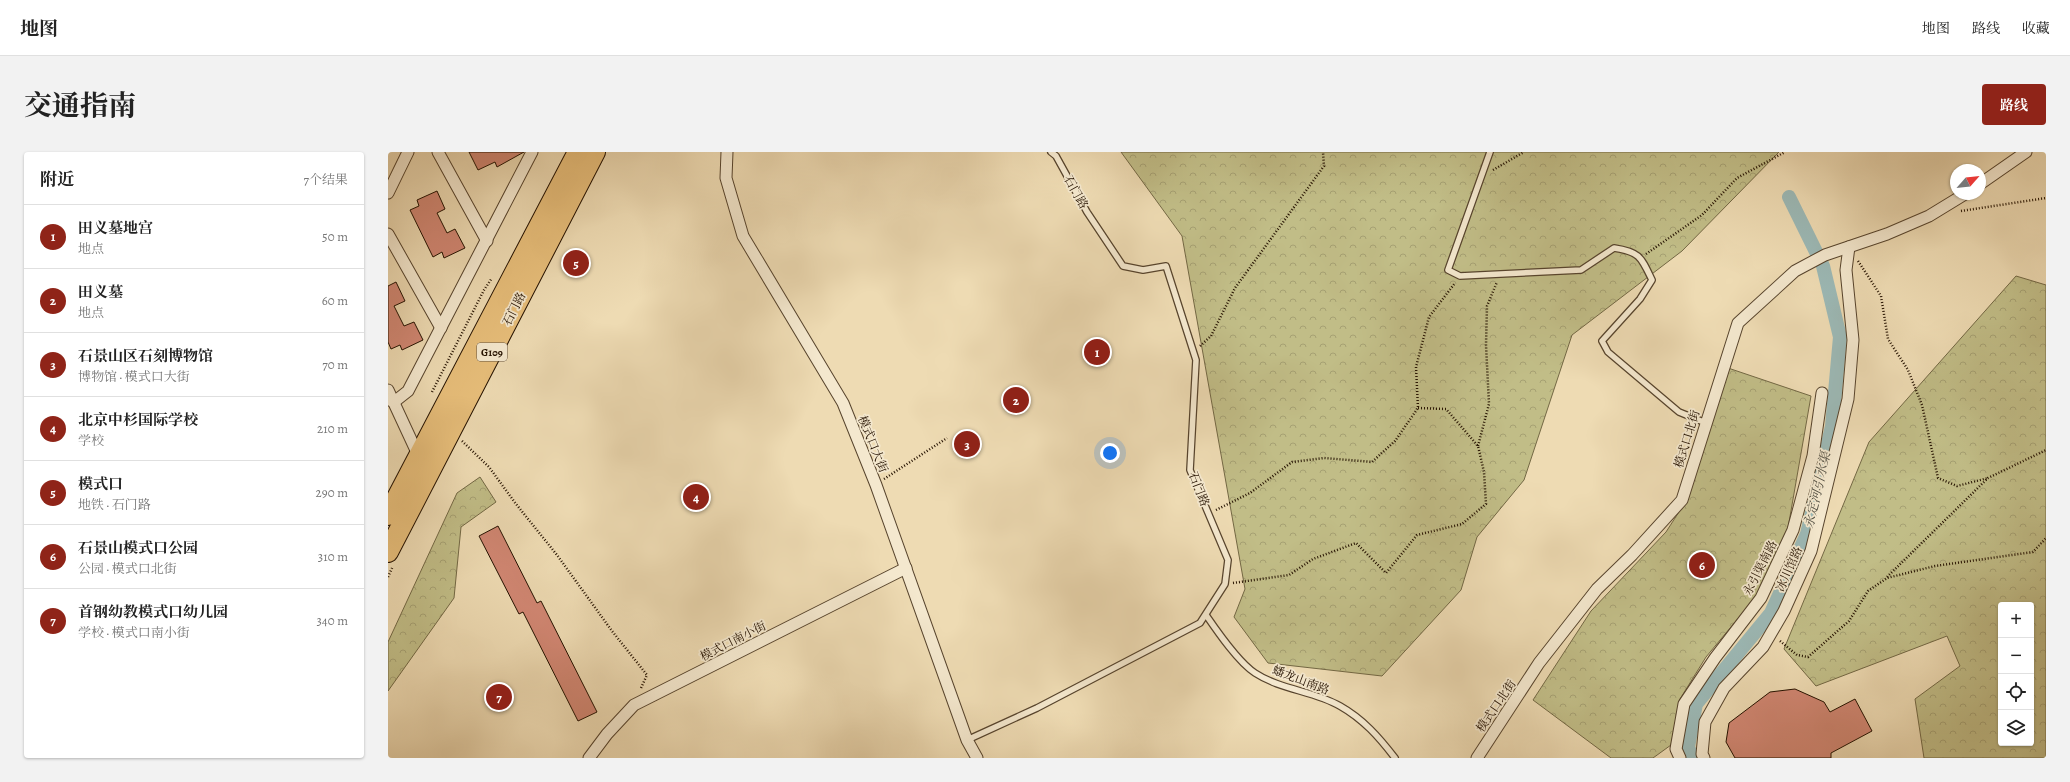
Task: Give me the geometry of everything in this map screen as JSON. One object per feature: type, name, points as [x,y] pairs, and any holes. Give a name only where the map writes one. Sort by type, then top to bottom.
[{"type":"highway","name":"石门路","points":[[388,552],[424,463],[578,152]]},
{"type":"highway","name":"石门路","points":[[388,515],[424,463],[451,430],[595,152]]},
{"type":"street","points":[[388,193],[408,152]]},
{"type":"street","points":[[438,152],[486,241]]},
{"type":"street","points":[[391,400],[408,391],[532,152]]},
{"type":"street","name":"模式口大街","points":[[727,152],[726,178],[742,236],[843,402],[876,485],[968,740],[977,758]]},
{"type":"street","points":[[1986,180],[2026,152]]},
{"type":"street","name":"模式口北街","points":[[1476,758],[1539,663],[1597,590],[1632,555],[1682,500],[1738,323],[1795,271],[1826,255],[1887,234],[1929,216],[1955,200]]},
{"type":"street","points":[[388,234],[441,328]]},
{"type":"street","name":"冰川馆路","points":[[1704,758],[1702,754],[1705,722],[1724,688],[1763,647],[1784,611],[1811,551],[1848,399],[1853,340],[1846,270],[1849,247]]},
{"type":"street","points":[[388,390],[391,400],[424,463]]},
{"type":"street","name":"永引渠南路","points":[[1680,758],[1676,749],[1684,704],[1715,658],[1761,598],[1793,530],[1813,456],[1822,393]]},
{"type":"street","name":"模式口南小街","points":[[589,758],[607,734],[634,705],[906,568]]},
{"type":"lane","name":"石门路","points":[[968,740],[1037,708],[1200,623],[1225,584],[1228,560],[1190,470],[1196,360],[1166,266],[1143,270],[1123,266],[1086,212],[1056,156],[1051,152]]},
{"type":"lane","points":[[1490,152],[1448,270],[1460,276],[1581,270],[1614,248],[1631,250],[1642,258],[1652,280],[1640,299],[1602,341],[1608,352],[1679,412],[1706,423]]},
{"type":"lane","name":"蟠龙山南路","points":[[1206,614],[1222,640],[1254,672],[1281,686],[1339,706],[1375,732],[1395,758]]},
{"type":"path","points":[[1193,352],[1211,336],[1235,288],[1324,166],[1323,152]]},
{"type":"path","points":[[1481,177],[1524,152]]},
{"type":"path","points":[[1642,258],[1702,215],[1737,178],[1785,152]]},
{"type":"path","points":[[1960,211],[2046,198]]},
{"type":"path","points":[[1849,247],[1881,296],[1888,339],[1908,370],[1922,405],[1938,478],[1957,486],[1988,478],[2046,450]]},
{"type":"path","points":[[1478,446],[1489,404],[1486,345],[1487,306],[1501,274]]},
{"type":"path","points":[[1208,513],[1250,493],[1292,462],[1324,458],[1372,462],[1395,441],[1418,408],[1416,367],[1429,317],[1460,276]]},
{"type":"path","points":[[1225,584],[1289,575],[1313,559],[1356,544],[1386,573],[1417,535],[1462,524],[1486,504],[1484,472],[1478,446],[1446,408],[1418,408]]},
{"type":"path","points":[[451,430],[489,466],[516,504],[557,555],[612,631],[647,674],[634,705]]},
{"type":"path","points":[[876,485],[946,438]]},
{"type":"path","points":[[1771,634],[1797,655],[1808,657],[1849,621],[1868,591],[1887,578],[1988,478]]},
{"type":"path","points":[[1887,578],[1935,566],[2033,552],[2046,538]]},
{"type":"green space","points":[[1121,152],[1779,152],[1682,251],[1572,335],[1524,480],[1477,537],[1461,590],[1382,676],[1268,663],[1234,617],[1245,589],[1182,236]]},
{"type":"green space","points":[[2016,276],[2046,285],[2046,758],[1924,758],[1915,699],[1960,666],[1947,636],[1816,686],[1784,649],[1869,442]]},
{"type":"green space","points":[[1728,368],[1811,396],[1788,528],[1755,598],[1706,657],[1680,699],[1671,745],[1653,758],[1611,758],[1533,700],[1591,611],[1666,532],[1686,501]]},
{"type":"green space","points":[[480,477],[496,502],[461,527],[454,598],[388,691],[388,642],[457,493]]},
{"type":"building","points":[[469,152],[524,152],[497,167],[495,162],[478,170]]},
{"type":"building","points":[[437,191],[445,209],[437,213],[447,233],[455,229],[465,248],[444,258],[442,252],[433,257],[410,210],[419,206],[417,200]]},
{"type":"building","points":[[396,282],[405,301],[394,306],[404,326],[414,322],[423,340],[402,350],[400,345],[391,349],[388,342],[388,286]]},
{"type":"building","points":[[498,526],[537,603],[541,601],[597,712],[578,721],[523,612],[519,614],[479,536]]},
{"type":"building","points":[[1795,689],[1824,702],[1830,712],[1855,699],[1872,731],[1831,753],[1831,758],[1735,758],[1726,742],[1729,723],[1770,692]]},
{"type":"waterway","name":"永定河引水渠","points":[[1692,758],[1688,747],[1696,704],[1771,613],[1807,534],[1832,426],[1840,337],[1823,266],[1789,197]]},
{"type":"place","name":"模式口","points":[[576,263]]},
{"type":"place","name":"田义墓地宫","points":[[1097,352]]},
{"type":"place","name":"田义墓","points":[[1016,400]]},
{"type":"place","name":"石景山区石刻博物馆","points":[[967,444]]},
{"type":"place","name":"北京中杉国际学校","points":[[696,497]]},
{"type":"place","name":"石景山模式口公园","points":[[1702,565]]},
{"type":"place","name":"首钢幼教模式口幼儿园","points":[[499,697]]}]
